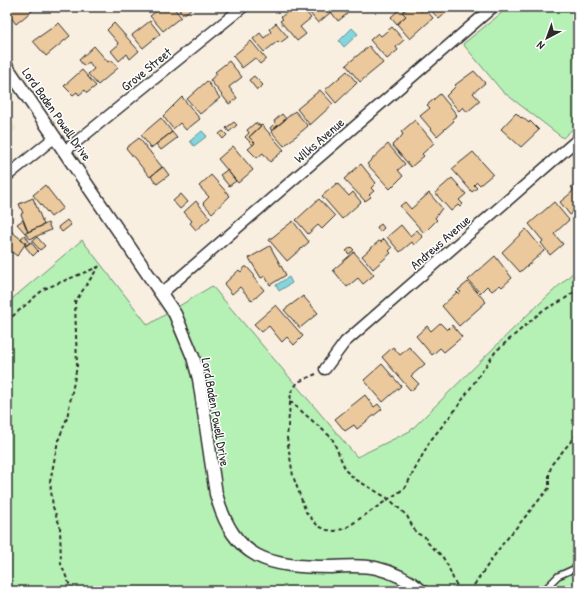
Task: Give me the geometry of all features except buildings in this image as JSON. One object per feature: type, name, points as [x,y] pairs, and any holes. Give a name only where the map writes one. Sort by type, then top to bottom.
[{"type":"street","name":"Grove Street","points":[[65,151],[243,7]]},
{"type":"street","name":"Wilks Avenue","points":[[162,293],[493,7]]},
{"type":"street","name":"Lord Baden Powell Drive","points":[[7,67],[175,314],[193,357],[199,379],[216,494],[227,526],[239,542],[252,553],[267,561],[299,567],[350,566],[376,568],[402,577],[422,591]]},
{"type":"street","points":[[7,176],[55,137]]},
{"type":"street","name":"Andrews Avenue","points":[[325,369],[345,342],[578,139]]},
{"type":"lane","points":[[543,591],[558,576],[578,567]]},
{"type":"path","points":[[7,321],[44,289],[99,266],[74,302],[77,366],[67,418],[58,441],[50,482],[54,506],[60,526],[61,564],[72,591]]},
{"type":"path","points":[[325,369],[298,382],[291,392],[286,438],[293,476],[306,512],[318,526],[327,530],[335,531],[346,528],[405,488],[430,441],[456,409],[496,351],[542,311],[563,300],[578,289]]},
{"type":"path","points":[[290,401],[332,438],[346,471],[355,479],[389,499],[407,516],[416,533],[425,537],[428,544],[442,556],[455,583],[462,591]]},
{"type":"path","points":[[470,591],[501,546],[549,488],[549,474],[552,464],[578,433]]},
{"type":"shaded area","points":[[7,115],[17,129],[7,137]]},
{"type":"green space","points":[[509,7],[578,7],[578,124],[563,138],[502,91],[463,44]]},
{"type":"green space","points":[[82,240],[148,325],[212,286],[357,457],[410,431],[524,318],[578,268],[578,591],[7,591],[7,303]]},
{"type":"water","points":[[352,28],[358,34],[344,47],[339,41]]},
{"type":"water","points":[[202,131],[207,136],[194,146],[190,141]]},
{"type":"water","points":[[289,277],[292,283],[279,291],[276,285]]}]
